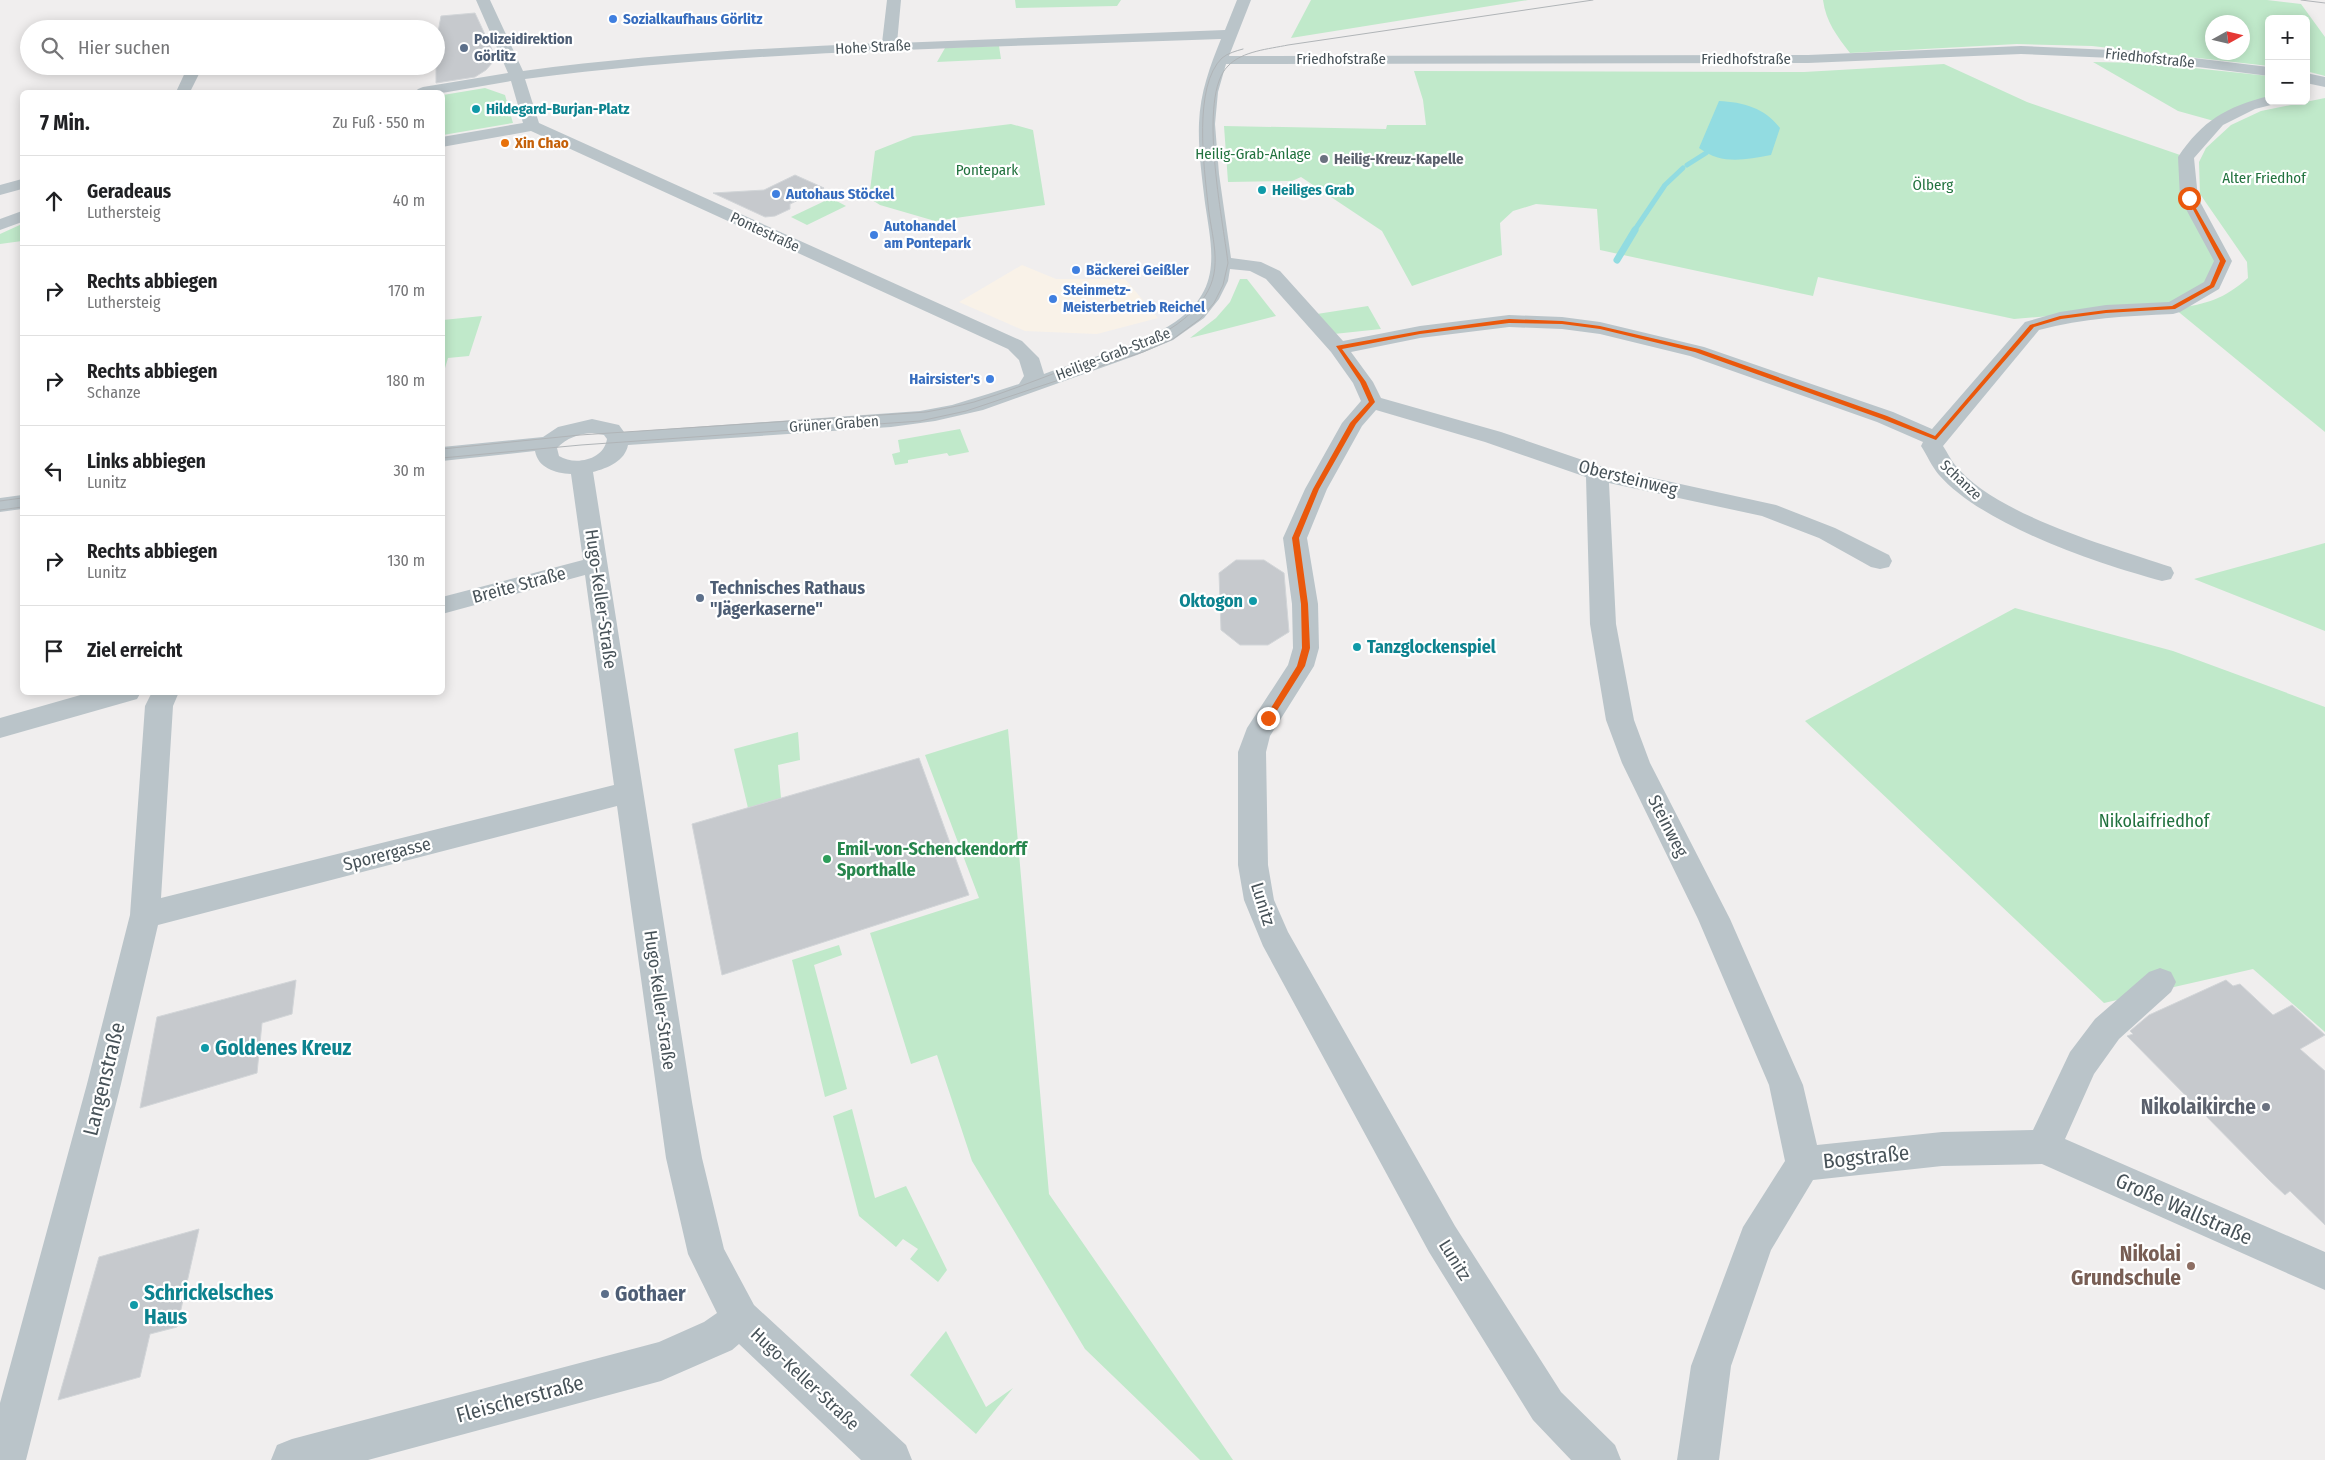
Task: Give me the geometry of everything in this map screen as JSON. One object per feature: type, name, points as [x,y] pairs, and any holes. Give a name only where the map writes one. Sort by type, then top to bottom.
[{"type":"street","points":[[445,141],[533,126],[502,39],[483,0]]},
{"type":"street","points":[[889,46],[894,0]]},
{"type":"street","name":"Heilige-Grab-Straße","points":[[1030,379],[1158,340],[1195,316],[1207,302],[1219,279],[1222,263],[1212,185],[1207,124],[1213,80],[1244,0]]},
{"type":"street","name":"Hohe Straße","points":[[435,90],[516,76],[603,66],[797,51],[1231,34]]},
{"type":"street","name":"Friedhofstraße","points":[[1221,60],[1798,59],[2021,50],[2135,55],[2265,71]]},
{"type":"street","points":[[184,90],[192,75]]},
{"type":"street","points":[[2310,79],[2325,82]]},
{"type":"street","points":[[2310,93],[2325,91]]},
{"type":"street","points":[[1936,438],[2032,326],[2060,318],[2106,311],[2173,308],[2212,286],[2223,261],[2189,198],[2186,157],[2217,122],[2249,106],[2265,102]]},
{"type":"street","name":"Pontestraße","points":[[533,126],[1015,344],[1027,354],[1030,379]]},
{"type":"street","points":[[0,190],[20,185]]},
{"type":"street","points":[[0,225],[20,217]]},
{"type":"street","points":[[1222,263],[1254,266],[1273,275],[1338,348],[1363,382],[1372,402]]},
{"type":"street","name":"Schanze","points":[[1338,348],[1420,332],[1509,321],[1562,323],[1600,328],[1696,351],[1885,417],[1936,438],[1932,446],[1936,456],[1961,484],[1986,503],[2030,526],[2162,573]]},
{"type":"street","name":"Grüner Graben","points":[[618,439],[911,418],[966,408],[1030,379]]},
{"type":"street","name":"Obersteinweg","points":[[1372,402],[1493,437],[1597,473],[1768,510],[1827,533],[1880,561]]},
{"type":"street","name":"Lunitz","points":[[1372,402],[1353,423],[1316,489],[1295,538],[1305,604],[1306,648],[1301,666],[1257,735],[1252,752],[1253,865],[1259,900],[1274,937],[1442,1239],[1547,1406],[1600,1460]]},
{"type":"street","points":[[445,454],[549,443],[562,433],[584,426],[606,428],[615,433],[618,439],[617,447],[607,458],[582,467],[571,468],[553,464],[545,454],[549,443]]},
{"type":"street","name":"Hugo-Keller-Straße","points":[[582,467],[684,1158],[707,1254],[740,1319],[891,1460]]},
{"type":"street","name":"Steinweg","points":[[1597,473],[1603,624],[1620,720],[1636,763],[1714,919],[1786,1085],[1803,1164]]},
{"type":"street","points":[[0,505],[20,502]]},
{"type":"street","name":"Breite Straße","points":[[445,605],[596,564]]},
{"type":"street","points":[[0,728],[117,695]]},
{"type":"street","name":"Langenstraße","points":[[5,1460],[104,1084],[145,915],[158,706],[164,695]]},
{"type":"street","name":"Sporergasse","points":[[145,915],[629,792]]},
{"type":"street","points":[[2043,1147],[2082,1063],[2107,1029],[2160,982]]},
{"type":"street","name":"Bogstraße","points":[[1698,1460],[1711,1366],[1717,1348],[1756,1240],[1803,1164],[1942,1150],[2043,1147]]},
{"type":"street","name":"Große Wallstraße","points":[[2043,1147],[2325,1271]]},
{"type":"street","name":"Fleischerstraße","points":[[292,1460],[661,1361],[718,1336],[740,1319]]},
{"type":"shaded area","name":"Steinmetz- Meisterbetrieb Reichel","points":[[1022,265],[1056,279],[1125,279],[1158,318],[1097,334],[1025,331],[959,302]]},
{"type":"green space","points":[[1015,0],[1121,0],[1117,6],[1016,8]]},
{"type":"green space","points":[[1311,0],[1528,0],[1291,38]]},
{"type":"green space","points":[[1823,0],[2267,0],[2301,4],[2309,15],[2265,15],[2265,66],[2216,60],[2250,60],[2250,15],[2205,15],[2205,59],[2092,46],[2017,44],[1850,53],[1833,28]]},
{"type":"green space","points":[[2310,16],[2325,37],[2325,76],[2310,72]]},
{"type":"green space","points":[[999,46],[1001,59],[937,62],[945,48]]},
{"type":"green space","points":[[2093,62],[2146,63],[2265,76],[2265,100],[2214,121],[2178,111]]},
{"type":"green space","name":"Ölberg","points":[[1944,64],[2027,102],[2183,156],[2220,261],[2209,285],[2172,306],[2014,319],[1818,277],[1813,296],[1600,250],[1597,209],[1536,204],[1513,211],[1500,223],[1502,255],[1412,286],[1382,231],[1301,177],[1292,181],[1228,182],[1224,126],[1386,129],[1387,125],[1426,125],[1423,100],[1414,71],[1804,72]]},
{"type":"green space","name":"Hildegard-Burjan-Platz","points":[[485,88],[505,95],[513,123],[445,135],[445,95]]},
{"type":"green space","name":"Alter Friedhof","points":[[2325,98],[2325,432],[2175,309],[2214,300],[2248,278],[2247,262],[2200,194],[2199,162],[2206,148],[2231,125],[2261,111],[2291,105],[2310,105],[2310,101]]},
{"type":"green space","name":"Pontepark","points":[[1011,124],[1033,130],[1045,205],[935,221],[880,205],[869,198],[875,151],[913,136]]},
{"type":"green space","points":[[831,198],[846,206],[807,225],[791,217]]},
{"type":"green space","points":[[20,225],[20,241],[0,244],[0,234]]},
{"type":"green space","points":[[1240,279],[1247,279],[1276,316],[1190,338],[1216,318],[1230,302]]},
{"type":"green space","points":[[1368,306],[1381,329],[1334,334],[1317,314]]},
{"type":"green space","points":[[482,316],[469,356],[448,358],[445,368],[445,320]]},
{"type":"green space","points":[[960,429],[969,452],[949,456],[947,453],[908,460],[908,463],[895,465],[892,454],[900,452],[898,440]]},
{"type":"green space","points":[[2325,543],[2325,631],[2194,579]]},
{"type":"green space","name":"Nikolaifriedhof","points":[[2015,608],[2173,651],[2325,707],[2325,1032],[2253,969],[2104,1003],[1805,721]]},
{"type":"green space","points":[[1008,729],[1049,1194],[1233,1460],[1200,1460],[1085,1349],[972,1161],[937,1055],[911,1064],[870,933],[979,898],[925,755]]},
{"type":"green space","points":[[798,732],[800,760],[778,765],[781,798],[748,808],[734,749]]},
{"type":"green space","points":[[839,945],[842,955],[814,965],[847,1089],[825,1097],[792,960]]},
{"type":"green space","points":[[852,1109],[875,1198],[906,1186],[947,1270],[938,1282],[910,1259],[918,1249],[903,1239],[896,1247],[859,1216],[833,1116]]},
{"type":"green space","points":[[946,1331],[986,1407],[1013,1388],[976,1434],[910,1375]]},
{"type":"water","points":[[1719,101],[1753,107],[1768,115],[1774,121],[1780,128],[1771,155],[1734,160],[1716,157],[1699,148]]},
{"type":"building","name":"Polizeidirektion Görlitz","points":[[475,13],[494,54],[493,62],[486,70],[475,77],[436,83],[436,75],[445,75],[445,20],[440,20],[441,16]]},
{"type":"building","name":"Autohaus Stöckel","points":[[795,175],[824,188],[790,204],[790,209],[775,216],[765,217],[713,193],[764,190]]},
{"type":"building","name":"Oktogon","points":[[1236,560],[1264,560],[1284,573],[1289,632],[1268,645],[1240,645],[1221,630],[1219,573]]},
{"type":"building","name":"Emil-von-Schenckendorff Sporthalle","points":[[919,758],[969,895],[722,975],[692,824]]},
{"type":"building","name":"Goldenes Kreuz","points":[[296,980],[292,1014],[262,1023],[257,1073],[140,1108],[157,1017]]},
{"type":"building","name":"Nikolaikirche","points":[[2226,980],[2233,986],[2240,984],[2273,1015],[2292,1005],[2325,1035],[2300,1049],[2325,1071],[2325,1225],[2290,1191],[2285,1195],[2269,1180],[2127,1036],[2133,1034],[2130,1031],[2149,1015]]},
{"type":"building","name":"Schrickelsches Haus","points":[[199,1229],[177,1327],[150,1334],[140,1377],[58,1400],[99,1257]]},
{"type":"waterway","points":[[1687,165],[1706,153]]},
{"type":"waterway","points":[[1634,231],[1665,185],[1683,168]]},
{"type":"waterway","points":[[1617,260],[1635,230]]},
{"type":"tram line","points":[[445,458],[581,445],[920,421],[966,411],[1143,352],[1173,339],[1200,319],[1214,303],[1223,285],[1228,263],[1214,160],[1214,103],[1219,81],[1228,66],[1234,61],[1256,51],[1288,45],[1593,0]]},
{"type":"tram line","points":[[2301,0],[2325,3]]},
{"type":"tram line","points":[[445,449],[580,435],[926,412],[962,405],[1019,387],[1141,344],[1160,335],[1192,311],[1205,296],[1211,285],[1214,274],[1215,251],[1204,170],[1204,107],[1207,87],[1213,71],[1224,56],[1243,49]]},
{"type":"tram line","points":[[0,501],[20,498]]},
{"type":"tram line","points":[[0,510],[20,507]]},
{"type":"place","name":"Sozialkaufhaus Görlitz","points":[[613,19]]},
{"type":"place","name":"Polizeidirektion Görlitz","points":[[464,48]]},
{"type":"place","name":"Hildegard-Burjan-Platz","points":[[476,109]]},
{"type":"place","name":"Xin Chao","points":[[505,143]]},
{"type":"place","name":"Heilig-Kreuz-Kapelle","points":[[1324,159]]},
{"type":"place","name":"Heiliges Grab","points":[[1262,190]]},
{"type":"place","name":"Autohaus Stöckel","points":[[776,194]]},
{"type":"place","name":"Autohandel am Pontepark","points":[[874,235]]},
{"type":"place","name":"Bäckerei Geißler","points":[[1076,270]]},
{"type":"place","name":"Steinmetz- Meisterbetrieb Reichel","points":[[1053,299]]},
{"type":"place","name":"Hairsister's","points":[[990,379]]},
{"type":"place","name":"Technisches Rathaus \"Jägerkaserne\"","points":[[700,598]]},
{"type":"place","name":"Oktogon","points":[[1253,601]]},
{"type":"place","name":"Tanzglockenspiel","points":[[1357,647]]},
{"type":"place","name":"Emil-von-Schenckendorff Sporthalle","points":[[827,859]]},
{"type":"place","name":"Goldenes Kreuz","points":[[205,1048]]},
{"type":"place","name":"Nikolaikirche","points":[[2266,1107]]},
{"type":"place","name":"Nikolai Grundschule","points":[[2191,1266]]},
{"type":"place","name":"Gothaer","points":[[605,1294]]},
{"type":"place","name":"Schrickelsches Haus","points":[[134,1305]]},
{"type":"route","points":[[1268,718],[1301,666],[1306,648],[1305,604],[1295,538],[1316,489],[1353,423],[1372,402],[1363,382],[1338,348],[1420,332],[1509,321],[1529,320],[1600,328],[1696,351],[1885,417],[1936,438],[2032,326],[2060,318],[2106,311],[2173,308],[2212,286],[2223,261],[2189,198]]},
{"type":"park label","name":"Heilig-Grab-Anlage","points":[[1253,154]]}]
